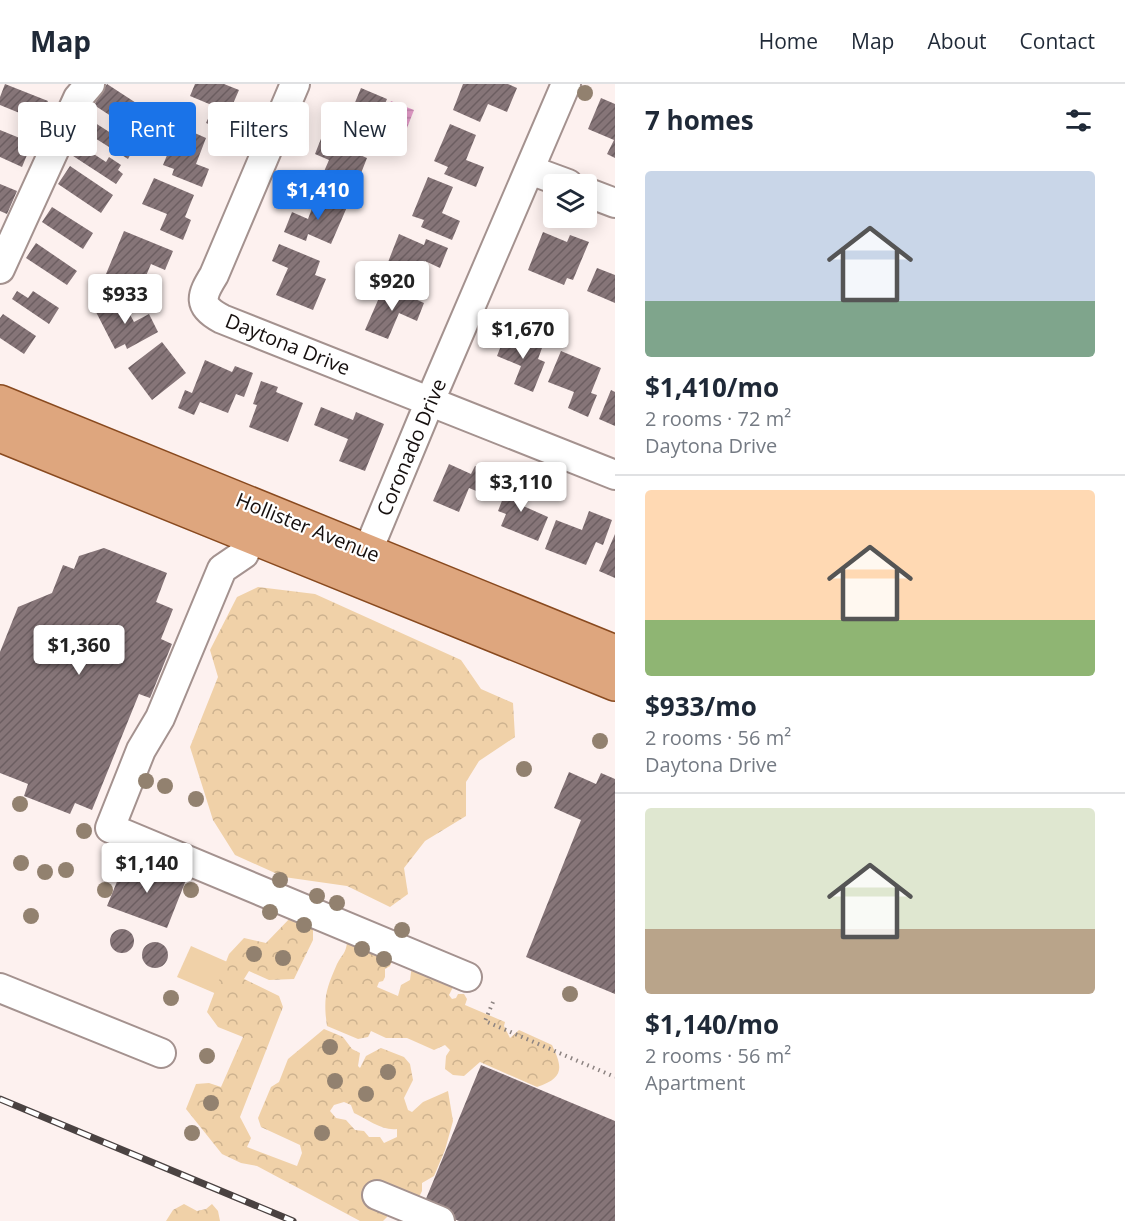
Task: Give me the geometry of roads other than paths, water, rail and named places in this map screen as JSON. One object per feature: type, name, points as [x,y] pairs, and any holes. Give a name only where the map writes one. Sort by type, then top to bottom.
[{"type":"main road","name":"Hollister Avenue","points":[[0,402],[362,566],[615,684]]},
{"type":"main road","name":"Hollister Avenue","points":[[0,435],[238,533],[362,566],[615,652]]},
{"type":"street","points":[[0,269],[78,98],[90,84]]},
{"type":"street","name":"Daytona Drive","points":[[295,84],[214,275],[203,293],[206,308],[222,319],[430,400]]},
{"type":"street","name":"Coronado Drive","points":[[362,566],[430,400],[566,84]]},
{"type":"street","points":[[530,170],[543,175]]},
{"type":"street","points":[[597,197],[615,204]]},
{"type":"street","points":[[430,400],[615,475]]},
{"type":"street","points":[[238,533],[218,543],[222,569],[160,718],[141,750],[110,828],[467,977]]},
{"type":"street","points":[[0,988],[161,1053]]},
{"type":"street","points":[[377,1195],[440,1221]]},
{"type":"railway","points":[[0,1099],[293,1221]]}]
